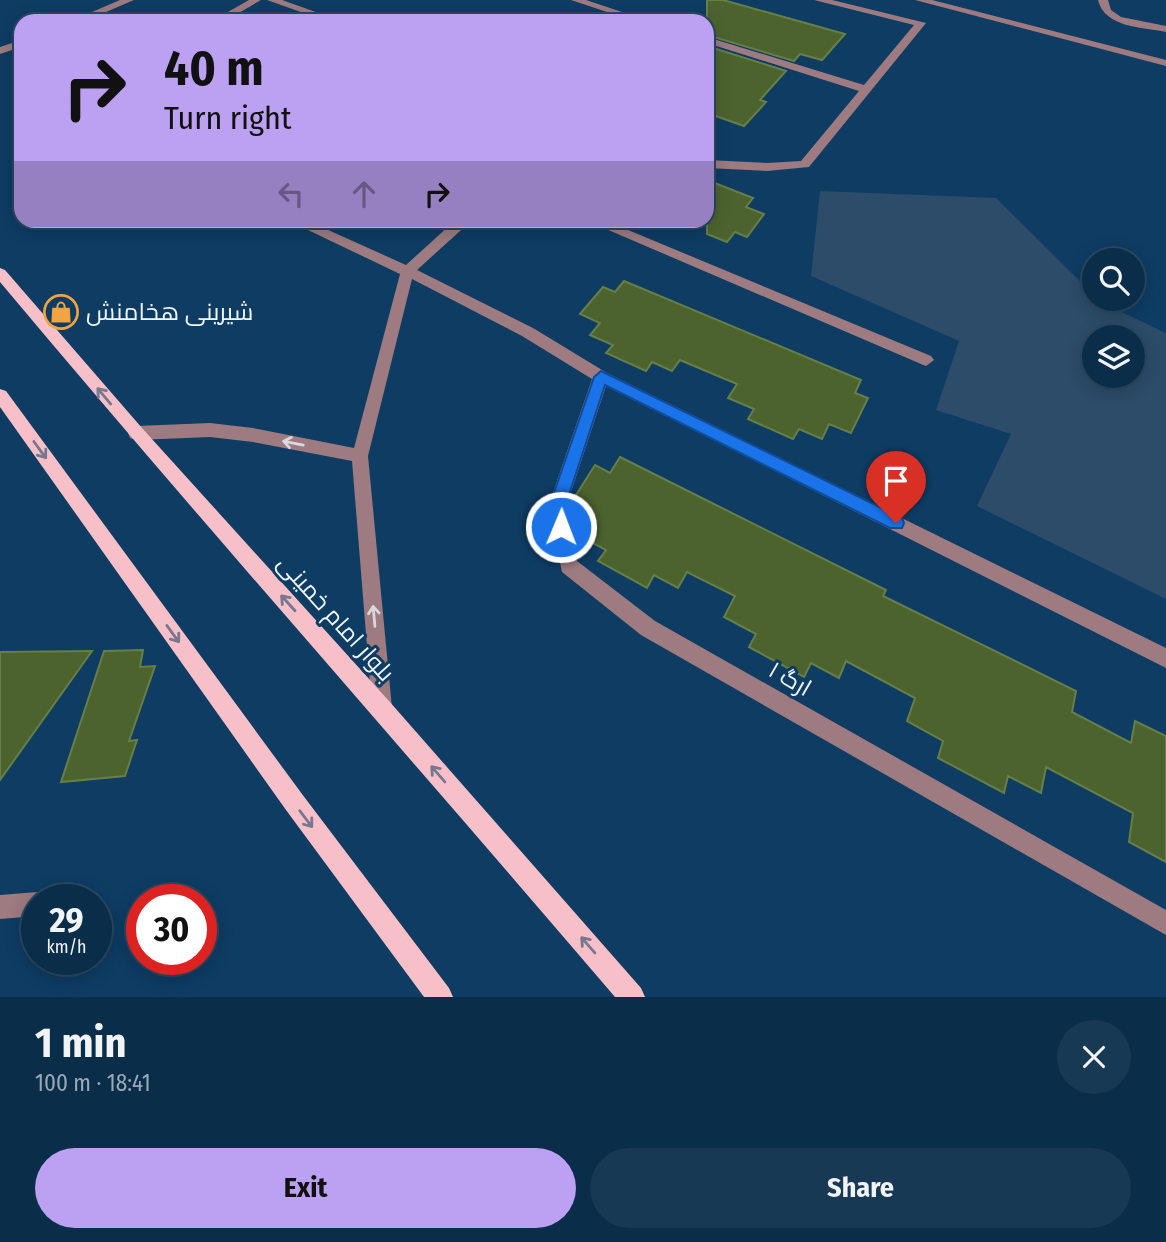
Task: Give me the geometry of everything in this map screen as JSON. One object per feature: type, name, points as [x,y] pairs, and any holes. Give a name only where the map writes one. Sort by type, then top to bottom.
[{"type":"main road","name":"بلوار امام خمینی","points":[[0,273],[136,433],[382,708],[632,997]]},
{"type":"main road","points":[[0,395],[294,802],[439,997]]},
{"type":"street","points":[[94,14],[129,0]]},
{"type":"street","points":[[229,14],[256,0]]},
{"type":"street","points":[[272,0],[315,14]]},
{"type":"street","points":[[576,0],[621,14]]},
{"type":"street","points":[[714,164],[766,167],[805,163],[921,23],[820,0]]},
{"type":"street","points":[[920,0],[1166,63]]},
{"type":"street","points":[[1103,0],[1106,11],[1118,19],[1166,29]]},
{"type":"street","points":[[714,42],[865,89]]},
{"type":"street","points":[[310,228],[407,271],[563,351],[601,377],[1166,657]]},
{"type":"street","points":[[382,708],[360,456],[407,271],[455,228]]},
{"type":"street","points":[[610,228],[926,360]]},
{"type":"street","name":"ارگ ۱","points":[[601,377],[557,507],[569,566],[648,628],[1166,923]]},
{"type":"street","points":[[136,433],[209,430],[253,435],[360,456]]},
{"type":"street","points":[[0,907],[21,905]]},
{"type":"shaded area","points":[[820,191],[996,198],[1082,283],[1082,311],[1119,311],[1166,333],[1166,599],[977,506],[1011,434],[936,410],[959,341],[811,276]]},
{"type":"building","points":[[707,0],[723,0],[845,34],[822,60],[800,54],[794,61],[714,37],[714,14],[707,14]]},
{"type":"building","points":[[714,48],[786,71],[760,100],[766,102],[744,126],[714,115]]},
{"type":"building","points":[[714,183],[753,198],[746,207],[764,214],[747,237],[735,232],[727,242],[707,234],[707,228],[714,228]]},
{"type":"building","points":[[624,281],[861,380],[855,393],[868,398],[851,433],[829,424],[822,439],[799,429],[793,439],[748,419],[754,409],[728,398],[737,384],[680,360],[672,371],[652,362],[646,371],[606,353],[613,345],[590,335],[600,323],[580,314],[603,287],[615,292]]},
{"type":"building","points":[[620,457],[886,590],[883,596],[1076,691],[1072,712],[1131,743],[1135,721],[1166,736],[1166,862],[1129,842],[1133,813],[1046,767],[1041,793],[1008,776],[1004,793],[938,758],[943,741],[907,721],[915,698],[846,661],[839,678],[811,663],[804,677],[749,647],[756,634],[724,617],[735,596],[687,572],[678,588],[654,575],[647,588],[598,561],[606,550],[578,535],[590,517],[569,506],[595,465],[610,473]]},
{"type":"building","points":[[143,650],[140,667],[155,666],[129,741],[137,740],[125,776],[61,782],[104,651]]},
{"type":"building","points":[[92,651],[0,780],[0,652]]},
{"type":"place","name":"شیرینی هخامنش","points":[[61,312]]},
{"type":"route","points":[[561,527],[557,507],[601,377],[896,523]]}]
